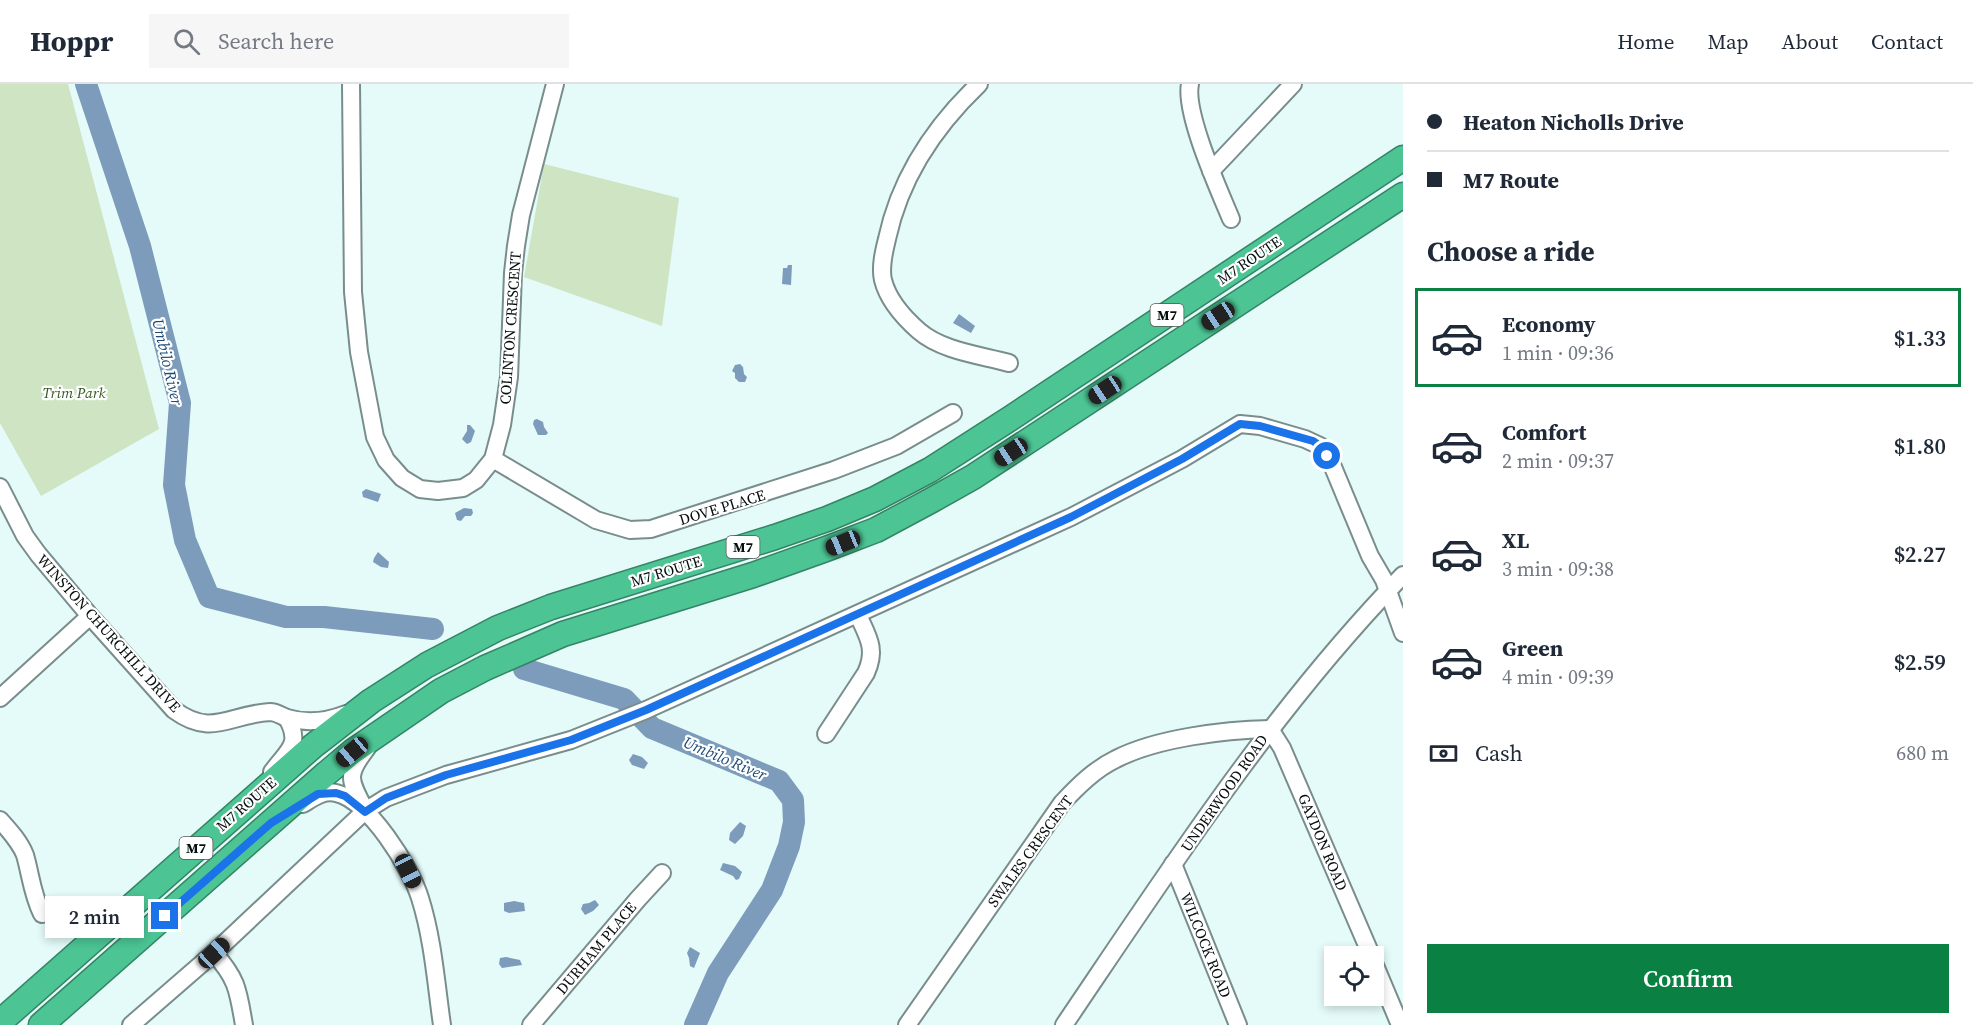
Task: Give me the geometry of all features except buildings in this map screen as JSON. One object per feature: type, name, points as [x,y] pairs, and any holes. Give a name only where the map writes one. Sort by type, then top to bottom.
[{"type":"highway","name":"M7 ROUTE","points":[[0,1022],[313,746],[399,682],[464,645],[551,607],[827,519],[875,499],[921,475],[1403,158]]},
{"type":"highway","name":"M7 ROUTE","points":[[41,1025],[352,752],[441,691],[485,668],[563,634],[753,574],[876,530],[973,477],[1403,195]]},
{"type":"street","name":"COLINTON CRESCENT","points":[[351,84],[352,292],[359,352],[375,437],[386,460],[402,478],[420,489],[438,491],[463,488],[476,480],[494,459],[509,377],[513,273],[521,215],[555,84]]},
{"type":"street","points":[[979,84],[931,138],[911,173],[892,216],[884,253],[882,278],[891,301],[920,332],[938,343],[1009,363]]},
{"type":"street","points":[[1190,84],[1192,111],[1210,171],[1231,219]]},
{"type":"street","points":[[1210,171],[1293,84]]},
{"type":"street","name":"DOVE PLACE","points":[[494,459],[596,520],[630,530],[651,529],[834,470],[896,446],[953,413]]},
{"type":"street","points":[[131,1025],[214,953],[365,812],[386,798],[446,775],[571,740],[646,710],[1071,517],[1182,459],[1240,424],[1260,426],[1313,441],[1320,446],[1327,456],[1370,556],[1388,590],[1403,633]]},
{"type":"street","name":"WINSTON CHURCHILL DRIVE","points":[[0,487],[25,536],[38,554],[174,710],[185,718],[198,723],[214,724],[274,712],[287,718],[320,722],[360,709]]},
{"type":"street","name":"UNDERWOOD ROAD","points":[[1066,1024],[1173,864],[1270,729],[1403,575]]},
{"type":"street","points":[[826,734],[871,662],[872,647],[858,615]]},
{"type":"street","points":[[0,698],[90,616]]},
{"type":"street","points":[[251,799],[294,742],[293,730],[287,718]]},
{"type":"street","name":"SWALES CRESCENT","points":[[907,1025],[1062,803],[1089,777],[1116,759],[1167,742],[1241,729],[1270,729]]},
{"type":"street","name":"GAYDON ROAD","points":[[1270,729],[1289,761],[1366,946]]},
{"type":"street","points":[[365,812],[354,788],[352,773],[354,766],[380,732]]},
{"type":"street","points":[[271,823],[318,794],[328,792],[345,796],[365,812],[392,844],[419,895],[429,930],[442,1025]]},
{"type":"street","points":[[0,820],[24,853],[34,898],[42,914]]},
{"type":"street","name":"WILCOCK ROAD","points":[[1173,864],[1238,1025]]},
{"type":"street","name":"DURHAM PLACE","points":[[531,1025],[662,873]]},
{"type":"street","points":[[214,953],[232,976],[237,988],[244,1025]]},
{"type":"street","points":[[1384,987],[1400,1025]]},
{"type":"green space","name":"Trim Park","points":[[0,84],[68,84],[159,429],[41,496],[0,423]]},
{"type":"green space","points":[[544,164],[679,198],[662,326],[524,277]]},
{"type":"water","points":[[788,265],[792,265],[791,285],[782,284],[783,268],[787,268]]},
{"type":"water","points":[[959,314],[975,326],[971,333],[953,323]]},
{"type":"water","points":[[740,364],[743,367],[747,377],[745,382],[739,382],[735,378],[735,373],[732,371],[735,365]]},
{"type":"water","points":[[537,419],[543,422],[548,433],[546,435],[538,435],[533,424]]},
{"type":"water","points":[[467,425],[475,431],[471,442],[467,444],[462,439],[467,431]]},
{"type":"water","points":[[366,489],[381,494],[378,502],[363,497],[362,492]]},
{"type":"water","points":[[464,508],[472,509],[473,513],[471,516],[465,516],[461,521],[457,520],[455,513]]},
{"type":"water","points":[[378,552],[389,562],[388,568],[373,562]]},
{"type":"water","points":[[633,754],[642,757],[648,763],[644,769],[632,765],[629,760]]},
{"type":"water","points":[[740,822],[746,826],[743,836],[735,844],[729,840],[730,833]]},
{"type":"water","points":[[723,863],[735,866],[742,872],[739,879],[736,880],[733,876],[720,870]]},
{"type":"water","points":[[595,900],[599,905],[585,915],[581,909],[583,904]]},
{"type":"water","points":[[514,901],[524,903],[525,911],[509,913],[504,911],[504,903]]},
{"type":"water","points":[[690,947],[700,953],[694,968],[690,966],[687,953]]},
{"type":"water","points":[[500,958],[520,960],[522,965],[502,968],[499,964]]},
{"type":"waterway","name":"Umbilo River","points":[[86,84],[140,246],[180,403],[174,485],[185,540],[209,597],[286,617],[324,617],[433,629]]},
{"type":"waterway","name":"Umbilo River","points":[[524,669],[624,699],[652,728],[779,781],[793,800],[794,822],[789,846],[772,890],[718,973],[695,1025]]},
{"type":"route","points":[[165,916],[271,823],[318,794],[328,792],[345,796],[365,812],[386,798],[406,789],[446,775],[571,740],[646,710],[1036,534],[1182,459],[1234,426],[1248,424],[1260,426],[1313,441],[1327,456]]}]
